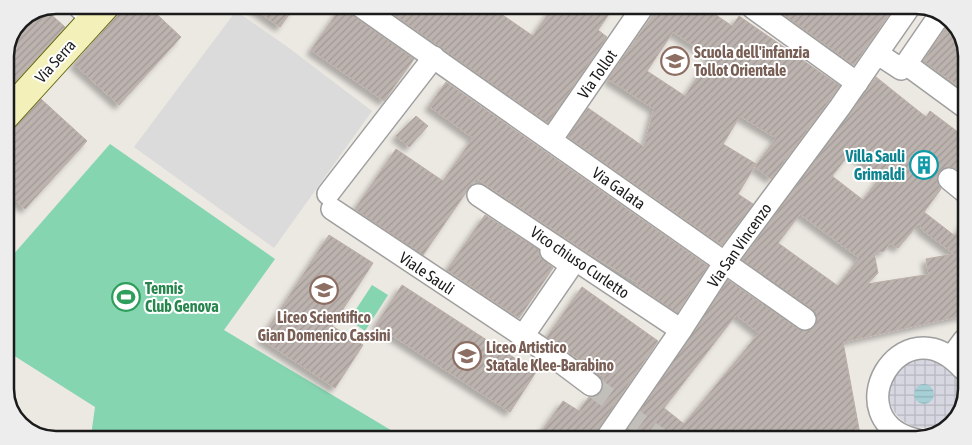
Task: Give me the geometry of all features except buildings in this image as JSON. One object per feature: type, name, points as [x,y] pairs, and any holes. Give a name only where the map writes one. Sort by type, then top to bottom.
[{"type":"main road","name":"Via Serra","points":[[14,105],[88,14]]},
{"type":"street","name":"Via Galata","points":[[372,14],[805,319]]},
{"type":"street","name":"Via Tollot","points":[[551,140],[638,14]]},
{"type":"street","points":[[766,14],[857,83]]},
{"type":"street","name":"Via San Vincenzo","points":[[610,431],[622,407],[681,330],[724,262],[878,54],[903,14]]},
{"type":"street","points":[[878,54],[902,70],[937,19]]},
{"type":"street","name":"Viale Sauli","points":[[434,57],[330,202],[591,385]]},
{"type":"street","points":[[906,64],[958,102]]},
{"type":"street","name":"Vico chiuso Curletto","points":[[478,195],[681,330]]},
{"type":"street","points":[[518,220],[515,226],[568,263],[569,266],[523,336]]},
{"type":"street","points":[[890,431],[879,406],[878,391],[882,376],[889,365],[899,356],[920,349],[938,350],[958,355]]},
{"type":"green space","name":"Tennis Club Genova","points":[[110,144],[275,259],[224,330],[392,431],[92,431],[95,407],[14,356],[14,254]]},
{"type":"green space","points":[[372,285],[388,295],[365,331],[349,320]]},
{"type":"shaded area","points":[[234,14],[240,14],[289,48],[372,111],[274,248],[134,147]]},
{"type":"shaded area","points":[[931,358],[938,360],[949,368],[957,379],[957,398],[953,410],[948,417],[933,427],[917,428],[910,426],[899,418],[891,407],[889,386],[891,379],[899,368],[910,360]]},
{"type":"water","points":[[924,384],[931,387],[934,394],[931,401],[924,404],[917,401],[914,394],[917,387]]},
{"type":"tunnel","points":[[591,385],[618,405]]},
{"type":"tunnel","points":[[624,412],[649,431]]},
{"type":"place","name":"Scuola dell'infanzia Tollot Orientale","points":[[675,61]]},
{"type":"place","name":"Villa Sauli Grimaldi","points":[[924,165]]},
{"type":"place","name":"Liceo Scientifico Gian Domenico Cassini","points":[[324,290]]},
{"type":"place","name":"Tennis Club Genova","points":[[126,297]]},
{"type":"place","name":"Liceo Artistico Statale Klee-Barabino","points":[[467,356]]}]
